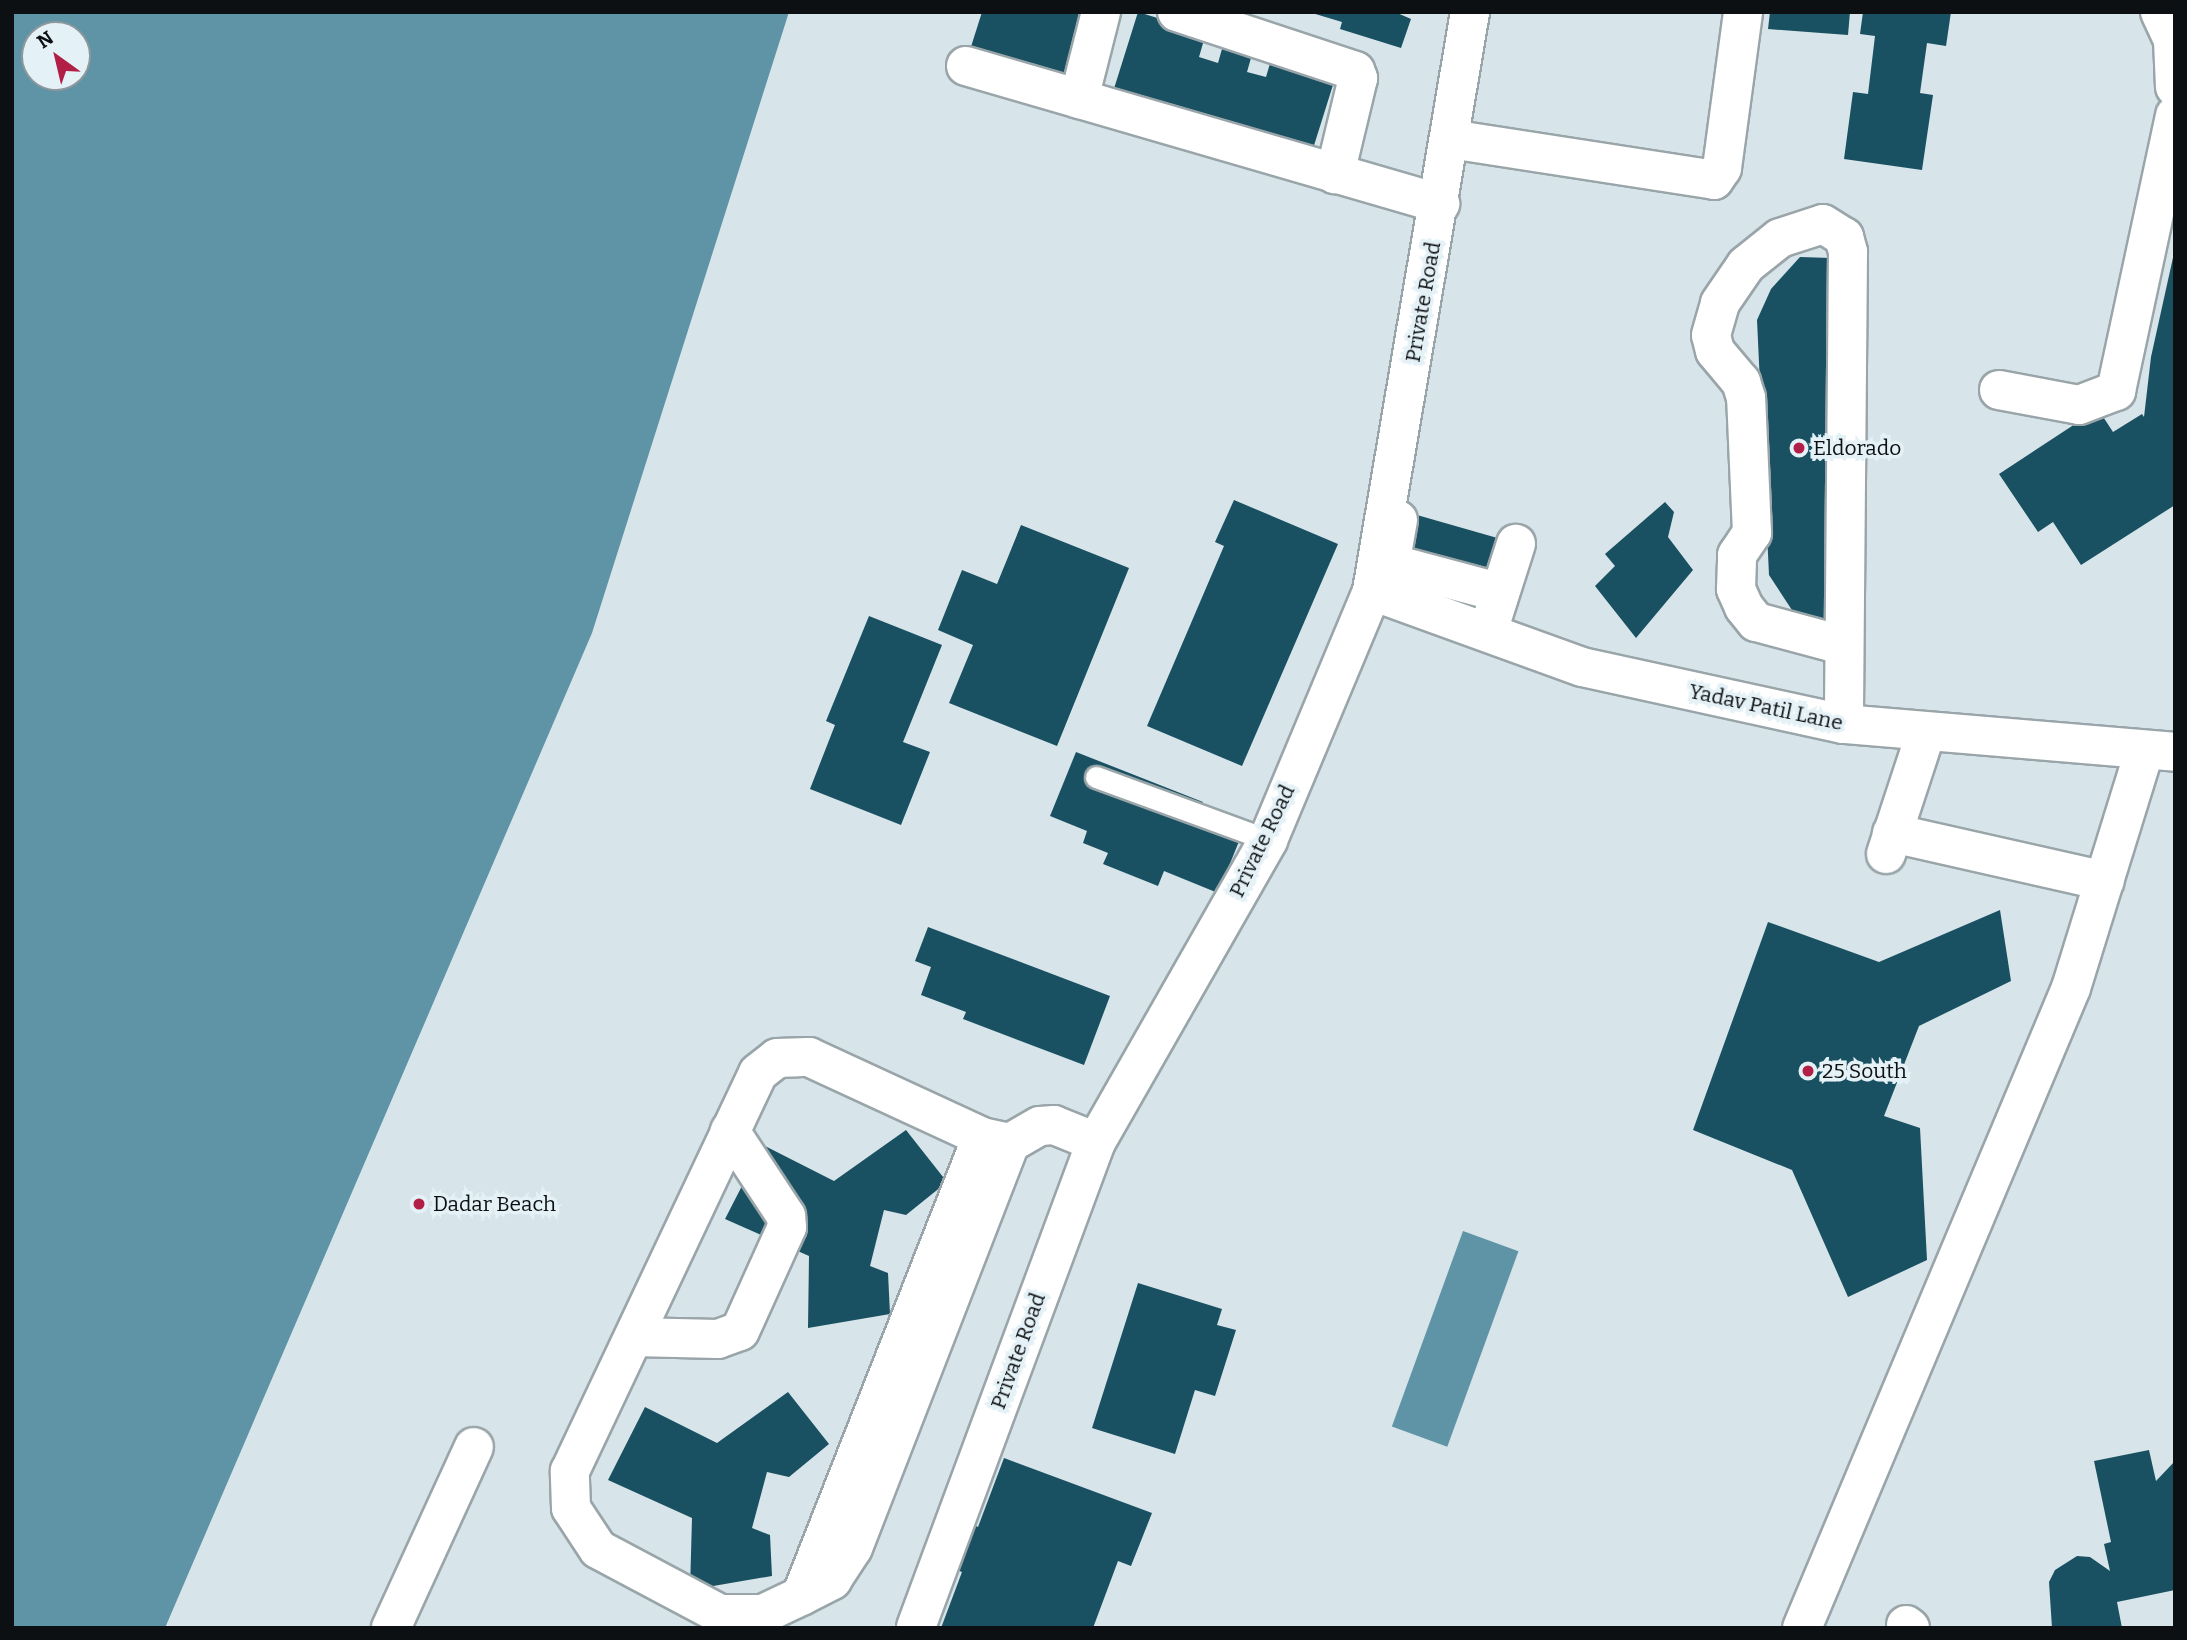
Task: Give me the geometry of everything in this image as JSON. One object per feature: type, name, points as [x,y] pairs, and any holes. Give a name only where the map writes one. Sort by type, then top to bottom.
[{"type":"street","points":[[1079,99],[1101,12]]},
{"type":"street","points":[[1177,12],[1355,71],[1357,78],[1335,174]]},
{"type":"street","name":"Private Road","points":[[916,1627],[1096,1142],[1268,840],[1399,520],[1440,204],[1470,12]]},
{"type":"street","points":[[1450,139],[1714,180],[1722,168],[1743,12]]},
{"type":"street","points":[[2160,12],[2173,40],[2175,87]]},
{"type":"street","points":[[966,66],[1440,204]]},
{"type":"street","points":[[1999,390],[2079,405],[2116,391],[2175,116]]},
{"type":"street","points":[[1842,645],[1756,622],[1740,598],[1737,555],[1752,533],[1746,398],[1741,382],[1715,351],[1711,335],[1720,303],[1746,265],[1780,238],[1823,224],[1844,237],[1848,251],[1842,645],[1844,724]]},
{"type":"street","points":[[1399,520],[1392,554],[1397,565],[1490,590]]},
{"type":"street","points":[[1488,633],[1516,544]]},
{"type":"street","name":"Yadav Patil Lane","points":[[1372,591],[1582,667],[1844,724],[2159,752]]},
{"type":"street","points":[[1926,732],[1889,844],[2105,881]]},
{"type":"street","points":[[1802,1628],[2070,988],[2105,881],[2159,752]]},
{"type":"street","points":[[996,1140],[853,1548],[832,1580],[764,1614],[720,1614],[598,1549],[571,1508],[570,1471],[758,1073],[777,1058],[808,1057],[996,1140],[1040,1126],[1054,1125],[1096,1142]]},
{"type":"street","points":[[634,1337],[718,1339],[740,1331],[787,1227],[786,1216],[730,1131]]},
{"type":"street","points":[[391,1628],[474,1447]]},
{"type":"lane","points":[[1097,778],[1268,840]]},
{"type":"water","points":[[12,12],[789,12],[592,633],[165,1628],[12,1628]]},
{"type":"water","points":[[1463,1231],[1518,1251],[1447,1447],[1392,1426]]},
{"type":"building","points":[[982,12],[1088,12],[1066,83],[969,53]]},
{"type":"building","points":[[1138,12],[1206,33],[1199,57],[1218,63],[1226,35],[1255,44],[1247,72],[1266,77],[1274,50],[1338,69],[1311,155],[1112,95]]},
{"type":"building","points":[[1395,12],[1411,19],[1401,48],[1340,29],[1342,22],[1312,13]]},
{"type":"building","points":[[1770,12],[1850,12],[1848,35],[1768,29]]},
{"type":"building","points":[[1863,12],[1951,12],[1946,46],[1927,43],[1920,93],[1933,95],[1922,170],[1844,159],[1853,92],[1868,94],[1875,36],[1860,34]]},
{"type":"building","points":[[2174,253],[2175,505],[2081,565],[2053,522],[2038,532],[1999,474],[2098,409],[2113,432],[2142,414],[2144,417],[2151,357]]},
{"type":"building","name":"Eldorado","points":[[1800,257],[1831,258],[1838,628],[1805,630],[1769,575],[1757,320],[1771,289]]},
{"type":"building","points":[[1234,500],[1338,544],[1242,766],[1147,726],[1224,546],[1215,542]]},
{"type":"building","points":[[1665,502],[1674,512],[1668,537],[1693,570],[1636,638],[1595,586],[1615,566],[1605,554]]},
{"type":"building","points":[[1410,513],[1506,541],[1493,588],[1396,560]]},
{"type":"building","points":[[1021,525],[1129,568],[1057,746],[949,703],[973,645],[938,630],[962,570],[997,584]]},
{"type":"building","points":[[869,616],[942,645],[903,742],[930,752],[901,825],[810,789],[835,725],[826,721]]},
{"type":"building","points":[[1076,752],[1203,802],[1197,816],[1242,834],[1218,893],[1164,871],[1158,886],[1103,864],[1108,853],[1083,843],[1087,831],[1050,816]]},
{"type":"building","name":"25 South","points":[[2000,910],[2011,981],[1919,1026],[1884,1116],[1920,1128],[1927,1260],[1848,1297],[1792,1170],[1693,1130],[1768,922],[1879,962]]},
{"type":"building","points":[[928,927],[1110,996],[1084,1065],[963,1019],[966,1012],[921,995],[931,967],[915,961]]},
{"type":"building","points":[[906,1130],[947,1182],[906,1215],[884,1210],[870,1266],[888,1273],[890,1314],[808,1328],[809,1256],[725,1219],[763,1145],[834,1181]]},
{"type":"building","points":[[1138,1283],[1222,1309],[1217,1325],[1236,1330],[1215,1396],[1195,1390],[1175,1454],[1092,1428]]},
{"type":"building","points":[[788,1392],[829,1444],[789,1477],[767,1472],[752,1528],[770,1535],[772,1576],[690,1590],[692,1518],[608,1480],[645,1407],[717,1443]]},
{"type":"building","points":[[2149,1450],[2156,1481],[2175,1461],[2175,1590],[2117,1602],[2122,1628],[2052,1628],[2049,1582],[2055,1570],[2077,1556],[2090,1557],[2110,1571],[2104,1544],[2111,1542],[2094,1461]]},
{"type":"building","points":[[1004,1458],[1152,1513],[1131,1566],[1118,1561],[1093,1628],[941,1628],[962,1572],[951,1568],[968,1522],[978,1527]]},
{"type":"place","name":"Eldorado","points":[[1799,448]]},
{"type":"place","name":"25 South","points":[[1808,1071]]},
{"type":"place","name":"Dadar Beach","points":[[419,1204]]}]
